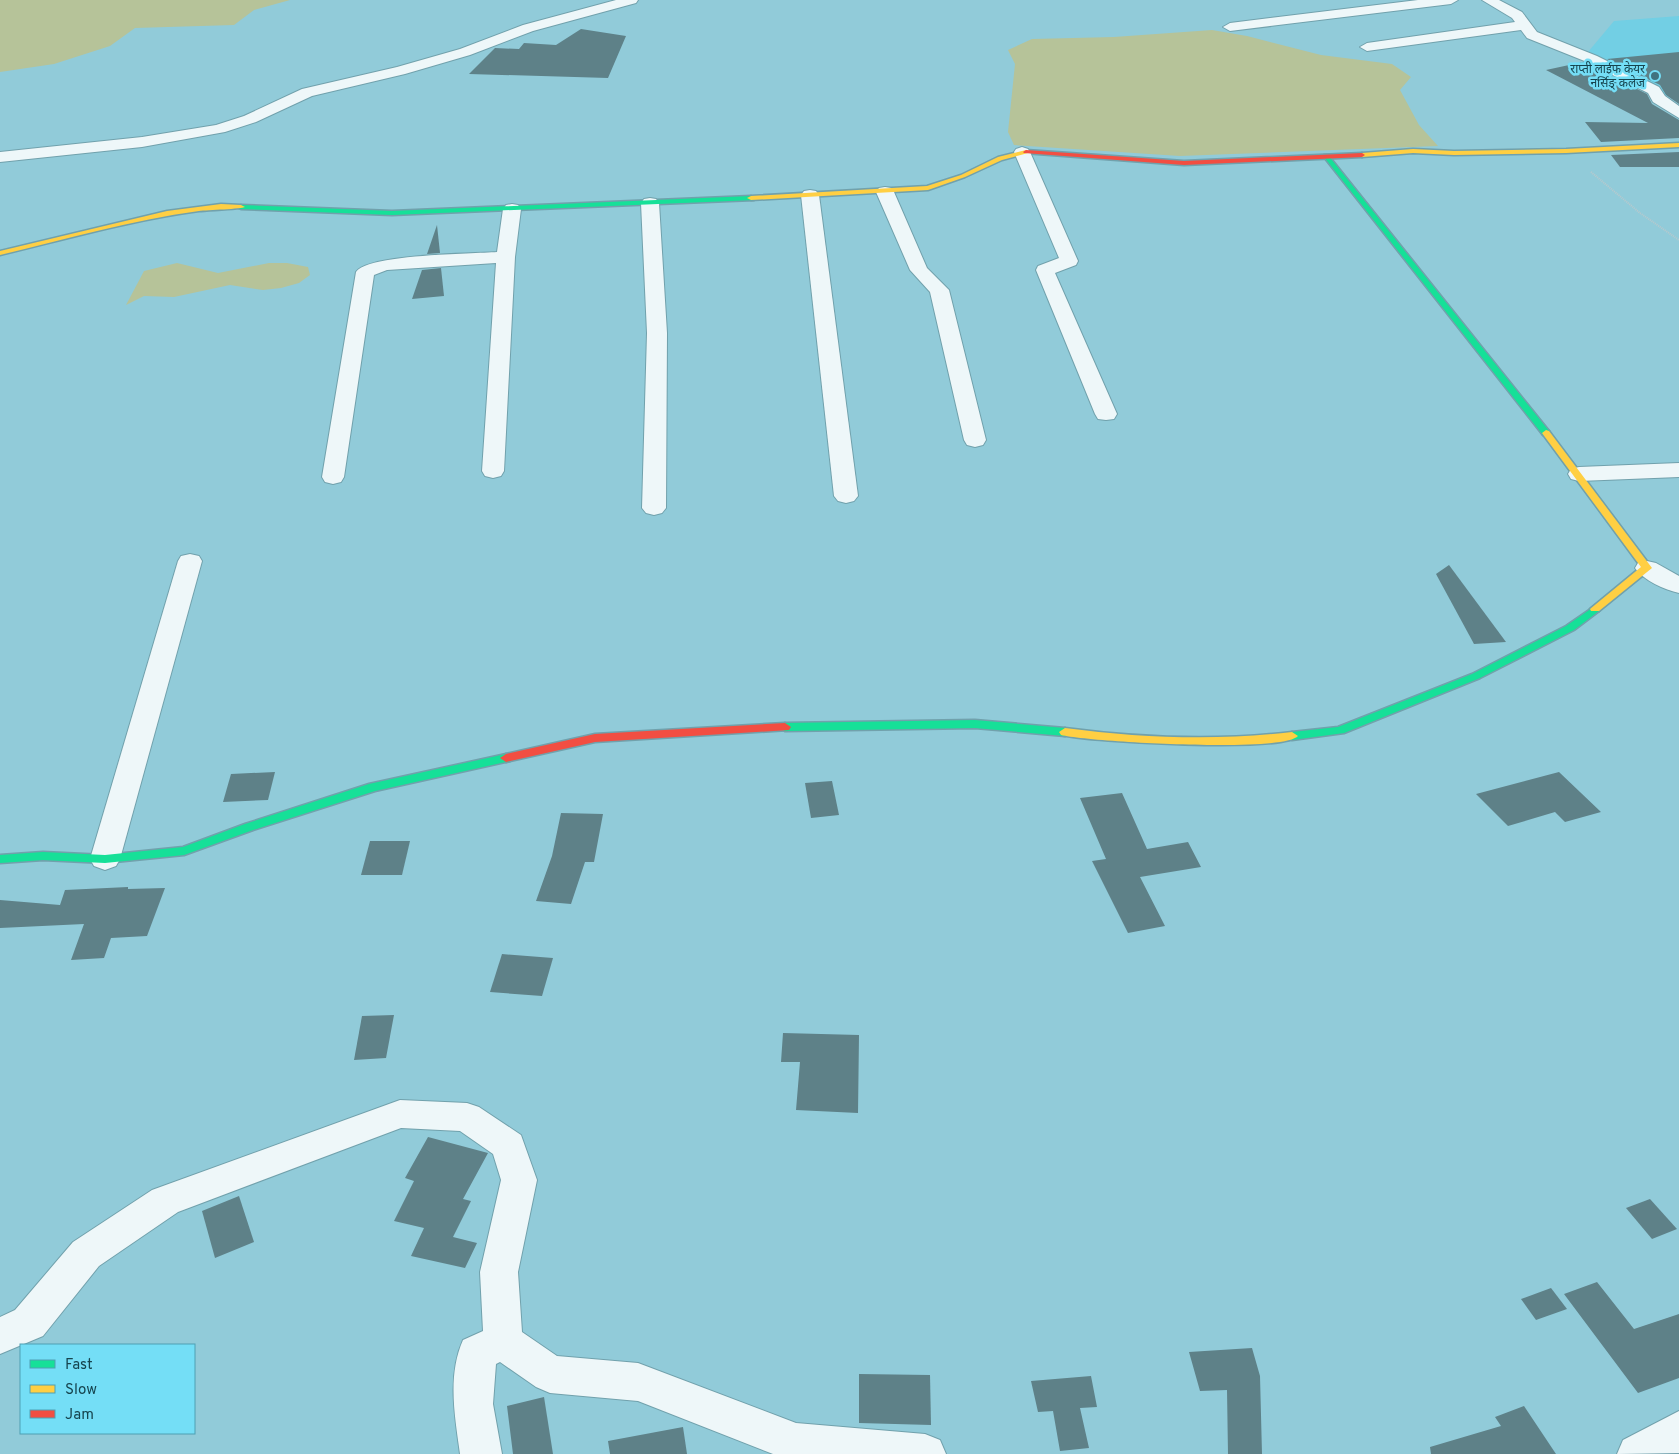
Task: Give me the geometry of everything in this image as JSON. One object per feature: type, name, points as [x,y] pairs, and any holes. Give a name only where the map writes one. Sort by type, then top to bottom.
[{"type":"street","points":[[0,157],[142,142],[219,129],[250,119],[280,103],[307,92],[465,52],[528,28],[631,0]]},
{"type":"street","points":[[1230,27],[1451,0]]},
{"type":"street","points":[[1489,0],[1517,15],[1532,34],[1592,59],[1654,90],[1658,99],[1679,113]]},
{"type":"street","points":[[1367,47],[1526,25]]},
{"type":"street","points":[[0,253],[145,218],[221,206],[392,212],[512,209],[885,192],[928,188],[963,176],[1000,158],[1022,152],[1184,163],[1372,155],[1413,151],[1454,153],[1566,151],[1679,145]]},
{"type":"street","points":[[1022,152],[1069,262],[1045,270],[1106,414]]},
{"type":"street","points":[[1326,156],[1579,474],[1647,568],[1679,586]]},
{"type":"street","points":[[885,192],[920,270],[939,290],[974,440]]},
{"type":"street","points":[[810,195],[846,496]]},
{"type":"street","points":[[650,203],[657,333],[654,508]]},
{"type":"street","points":[[493,471],[506,256],[512,209]]},
{"type":"street","points":[[333,477],[365,272],[384,265],[506,256]]},
{"type":"street","points":[[1579,474],[1679,470]]},
{"type":"street","points":[[105,859],[190,561]]},
{"type":"street","points":[[0,859],[43,856],[105,859],[184,851],[249,827],[373,787],[594,738],[790,728],[974,724],[1058,731],[1128,740],[1234,742],[1340,730],[1476,676],[1570,628],[1647,568]]},
{"type":"street","points":[[0,1336],[29,1323],[86,1254],[165,1201],[400,1114],[466,1117],[508,1145],[518,1180],[499,1272],[503,1341]]},
{"type":"street","points":[[481,1454],[473,1404],[477,1353],[503,1341]]},
{"type":"street","points":[[503,1341],[550,1374],[638,1382],[796,1443],[925,1454]]},
{"type":"street","points":[[1638,1454],[1679,1431]]},
{"type":"path","points":[[1566,151],[1640,213],[1679,240]]},
{"type":"shaded area","name":"राप्ती लाईफ केयर नर्सिङ् कलेज","points":[[1679,16],[1679,99],[1674,100],[1588,52],[1614,21]]},
{"type":"green space","points":[[0,0],[290,0],[254,10],[234,25],[135,28],[110,46],[54,64],[0,72]]},
{"type":"green space","points":[[1212,30],[1247,36],[1321,55],[1392,64],[1411,77],[1400,90],[1419,125],[1438,146],[1180,156],[1014,145],[1008,132],[1015,64],[1008,50],[1032,39],[1114,37]]},
{"type":"green space","points":[[177,263],[218,273],[269,263],[287,263],[308,267],[310,275],[299,283],[281,288],[263,290],[230,285],[174,297],[144,296],[126,305],[144,271]]},
{"type":"building","points":[[581,29],[626,36],[608,78],[469,74],[495,48],[519,49],[524,43],[556,45]]},
{"type":"building","points":[[1679,52],[1679,104],[1666,95],[1660,85],[1607,59]]},
{"type":"building","points":[[1583,62],[1647,94],[1652,104],[1679,120],[1679,138],[1601,142],[1585,122],[1648,123],[1546,70]]},
{"type":"building","points":[[1679,152],[1679,167],[1620,167],[1611,155]]},
{"type":"building","points":[[437,225],[440,253],[427,254]]},
{"type":"building","points":[[441,268],[444,296],[412,299],[422,270]]},
{"type":"building","points":[[1449,565],[1506,642],[1474,644],[1436,574]]},
{"type":"building","points":[[275,772],[268,800],[223,802],[231,774]]},
{"type":"building","points":[[1559,772],[1601,812],[1565,822],[1555,812],[1508,826],[1476,794]]},
{"type":"building","points":[[832,781],[839,815],[811,818],[805,783]]},
{"type":"building","points":[[1122,793],[1147,849],[1188,842],[1201,867],[1140,877],[1165,926],[1128,933],[1092,861],[1106,859],[1080,798]]},
{"type":"building","points":[[561,813],[603,814],[594,862],[585,862],[571,904],[536,901],[552,856]]},
{"type":"building","points":[[370,841],[410,841],[402,875],[361,875]]},
{"type":"building","points":[[128,887],[128,889],[165,888],[147,936],[111,938],[104,958],[71,960],[84,924],[0,928],[0,900],[60,905],[65,890]]},
{"type":"building","points":[[502,954],[553,958],[542,996],[490,992]]},
{"type":"building","points":[[394,1015],[386,1058],[354,1060],[362,1016]]},
{"type":"building","points":[[783,1033],[859,1035],[858,1113],[796,1110],[800,1062],[781,1062]]},
{"type":"building","points":[[428,1137],[488,1153],[463,1199],[471,1201],[453,1237],[477,1243],[465,1268],[411,1256],[424,1228],[394,1221],[414,1181],[405,1178]]},
{"type":"building","points":[[239,1196],[254,1242],[215,1258],[202,1211]]},
{"type":"building","points":[[1650,1199],[1677,1229],[1652,1239],[1626,1208]]},
{"type":"building","points":[[1597,1282],[1634,1329],[1679,1314],[1679,1378],[1638,1393],[1564,1294]]},
{"type":"building","points":[[1551,1288],[1567,1309],[1536,1320],[1521,1299]]},
{"type":"building","points":[[1252,1348],[1260,1376],[1262,1454],[1228,1454],[1227,1390],[1200,1391],[1189,1352]]},
{"type":"building","points":[[859,1374],[930,1375],[931,1425],[859,1423]]},
{"type":"building","points":[[1091,1376],[1097,1407],[1080,1408],[1089,1448],[1060,1451],[1053,1411],[1038,1412],[1031,1381]]},
{"type":"building","points":[[544,1397],[553,1454],[513,1454],[507,1406]]},
{"type":"building","points":[[1524,1406],[1556,1454],[1431,1454],[1430,1447],[1501,1426],[1495,1417]]},
{"type":"building","points":[[683,1427],[687,1454],[610,1454],[608,1441]]},
{"type":"traffic: fast","points":[[1326,156],[1546,433]]},
{"type":"traffic: fast","points":[[241,207],[392,213],[751,198]]},
{"type":"traffic: fast","points":[[1292,736],[1340,730],[1476,676],[1570,628],[1595,609]]},
{"type":"traffic: fast","points":[[785,727],[975,724],[1065,732]]},
{"type":"traffic: fast","points":[[0,859],[43,856],[105,859],[184,851],[249,827],[373,787],[506,758]]},
{"type":"traffic: slow","points":[[1362,155],[1413,151],[1454,153],[1566,151],[1679,145]]},
{"type":"traffic: slow","points":[[751,198],[928,188],[963,176],[1000,158],[1026,152]]},
{"type":"traffic: slow","points":[[0,253],[167,213],[221,206],[241,207]]},
{"type":"traffic: slow","points":[[1546,433],[1647,568],[1595,609]]},
{"type":"traffic: slow","points":[[1065,732],[1178,742],[1235,741],[1292,736]]},
{"type":"traffic: jam","points":[[1026,152],[1184,163],[1362,155]]},
{"type":"traffic: jam","points":[[506,758],[595,738],[785,727]]},
{"type":"place","name":"राप्ती लाईफ केयर नर्सिङ् कलेज","points":[[1655,76]]}]
